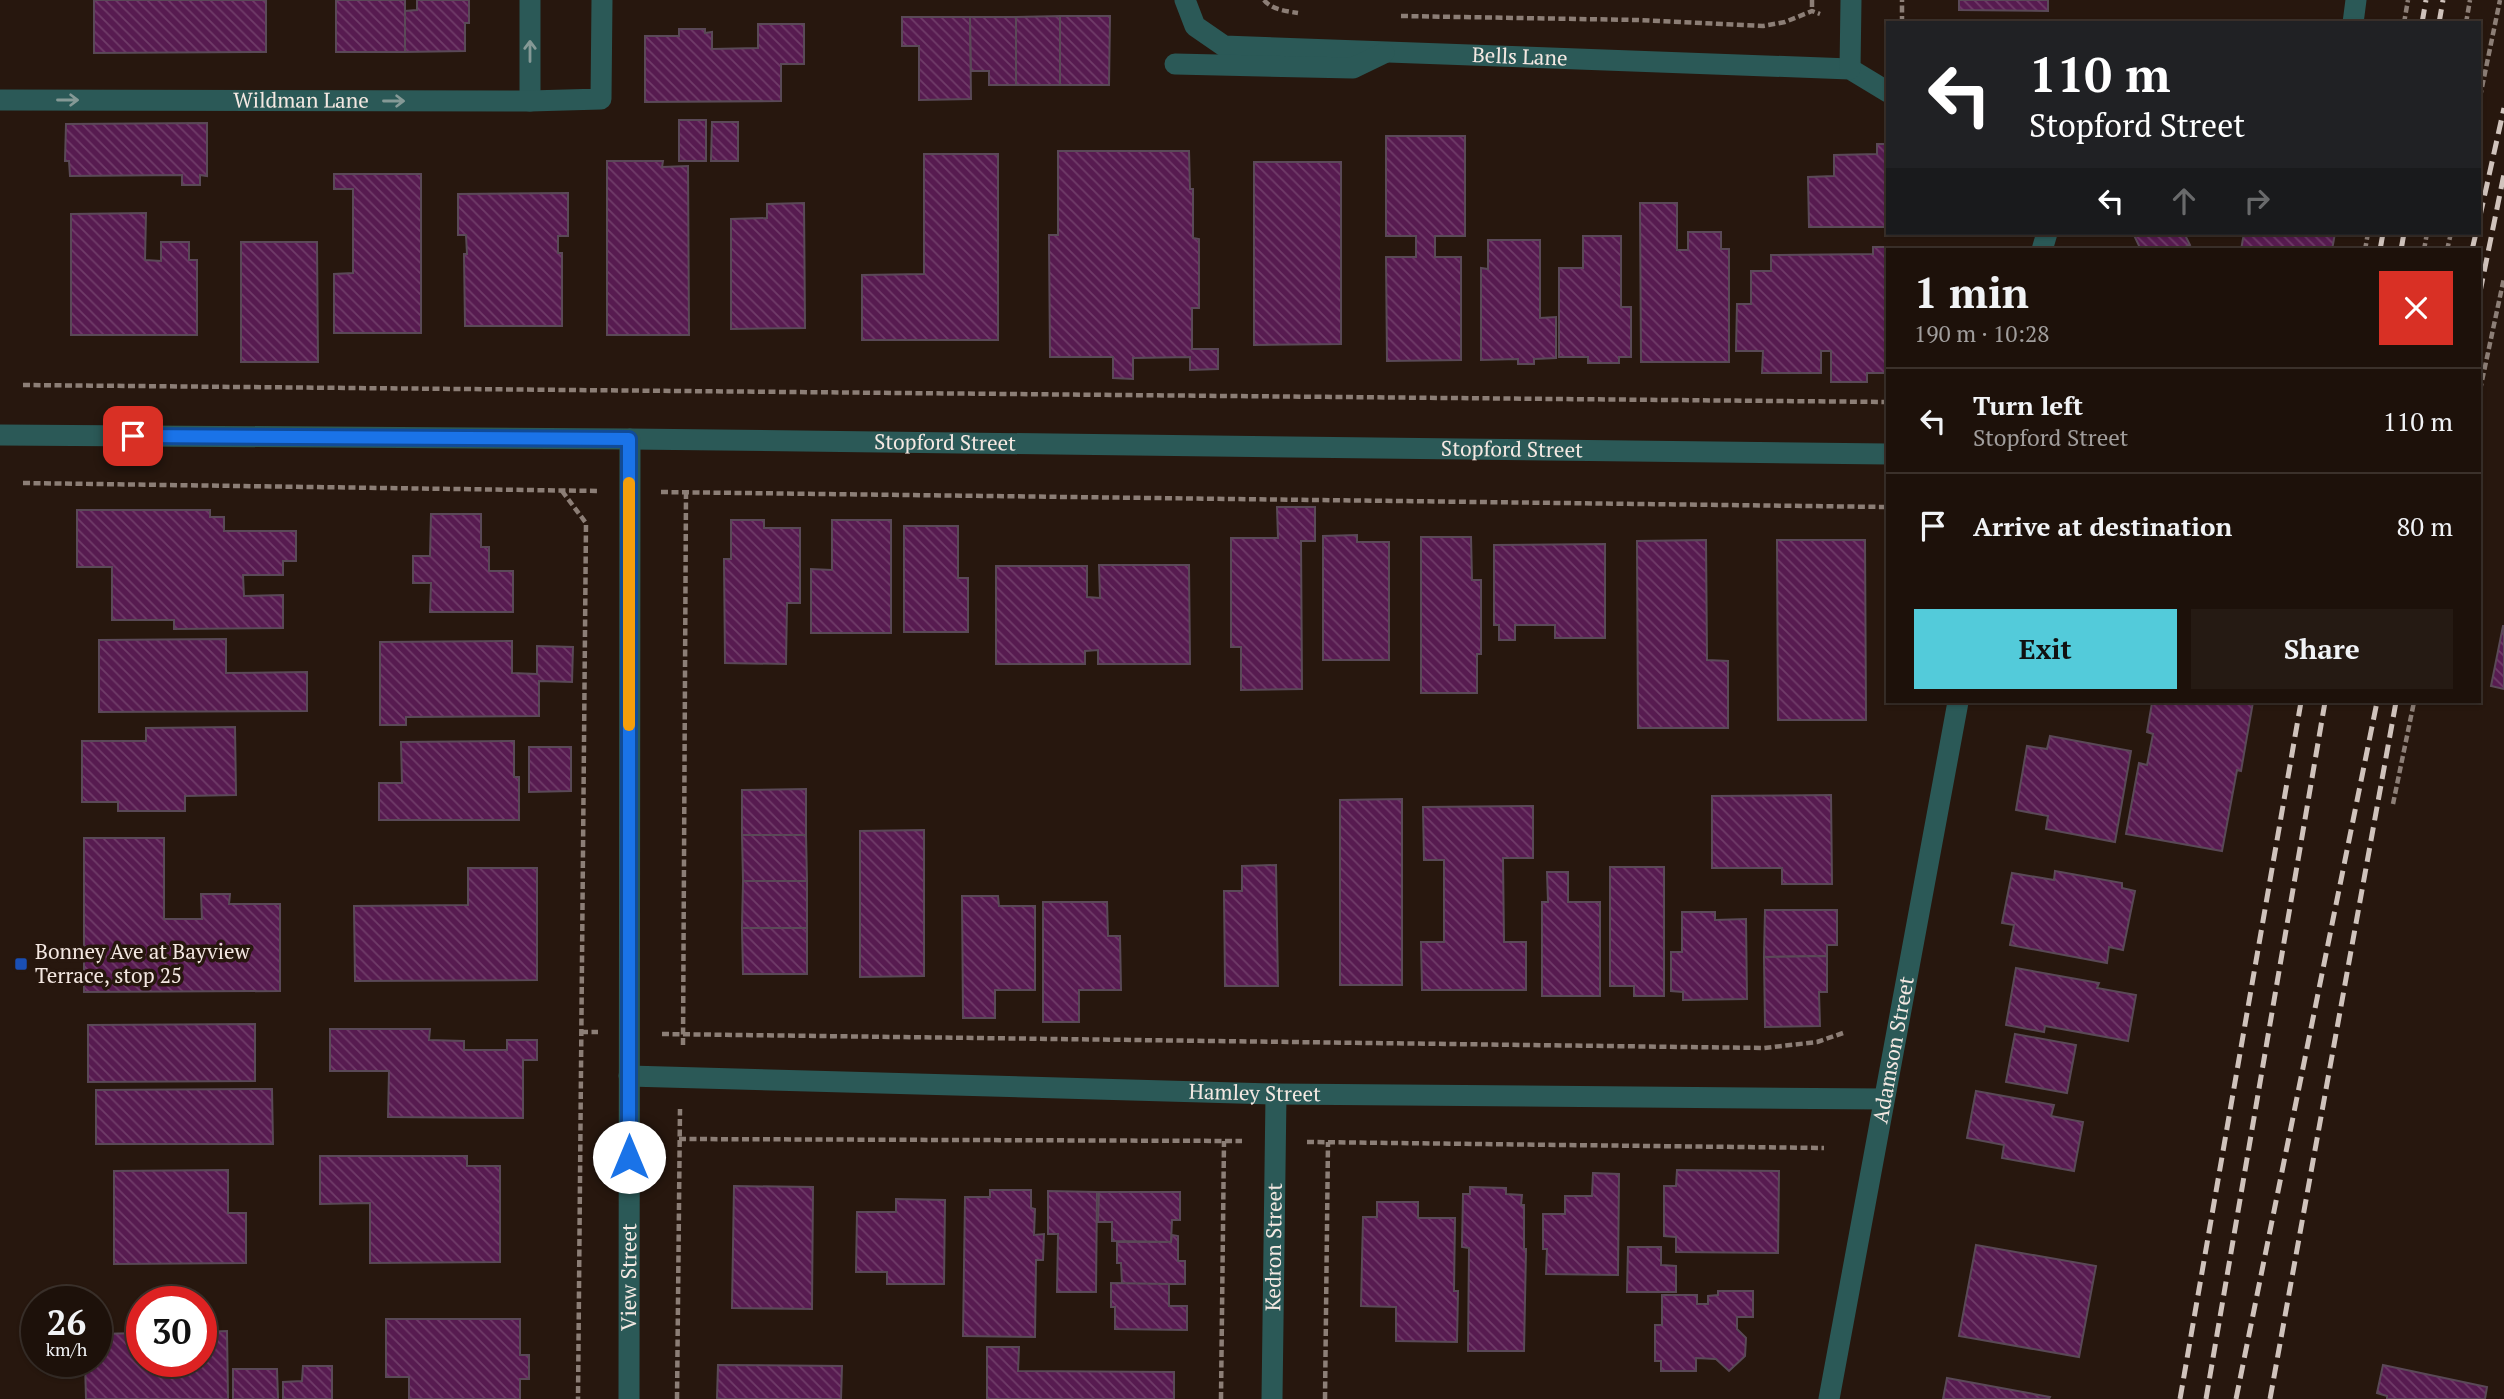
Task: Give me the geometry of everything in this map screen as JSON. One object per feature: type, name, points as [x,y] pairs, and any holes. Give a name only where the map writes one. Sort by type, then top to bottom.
[{"type":"street","points":[[530,0],[530,102]]},
{"type":"street","name":"Wildman Lane","points":[[0,100],[530,102],[601,99],[602,0]]},
{"type":"street","name":"Bells Lane","points":[[1185,0],[1195,26],[1224,46],[1850,69]]},
{"type":"street","points":[[1851,0],[1850,69],[1886,91]]},
{"type":"street","points":[[2353,21],[2356,0]]},
{"type":"street","points":[[1175,64],[1353,68],[1389,51]]},
{"type":"street","name":"Stopford Street","points":[[0,435],[629,439],[1886,454]]},
{"type":"street","name":"View Street","points":[[629,439],[629,1399]]},
{"type":"street","name":"Adamson Street","points":[[1829,1399],[1958,703]]},
{"type":"street","name":"Hamley Street","points":[[629,1076],[1276,1094],[1883,1100]]},
{"type":"street","name":"Kedron Street","points":[[1272,1399],[1276,1094]]},
{"type":"path","points":[[1264,0],[1266,4],[1281,10],[1306,15]]},
{"type":"path","points":[[1388,16],[1639,20],[1763,26],[1784,22],[1812,11],[1812,0]]},
{"type":"path","points":[[1902,0],[1902,21]]},
{"type":"path","points":[[2404,21],[2408,0]]},
{"type":"path","points":[[2466,21],[2470,0]]},
{"type":"path","points":[[2481,92],[2500,0]]},
{"type":"path","points":[[2481,385],[2504,278]]},
{"type":"path","points":[[23,385],[1886,402]]},
{"type":"path","points":[[23,483],[593,491]]},
{"type":"path","points":[[562,491],[586,523],[578,1399]]},
{"type":"path","points":[[674,492],[1886,507]]},
{"type":"path","points":[[683,1050],[680,1034],[686,492]]},
{"type":"path","points":[[2393,804],[2414,703]]},
{"type":"path","points":[[581,1032],[598,1032]]},
{"type":"path","points":[[680,1034],[1764,1048],[1817,1042],[1843,1033]]},
{"type":"path","points":[[677,1399],[680,1122]]},
{"type":"path","points":[[679,1139],[1234,1141]]},
{"type":"path","points":[[1221,1399],[1223,1141]]},
{"type":"path","points":[[1325,1399],[1325,1142],[1824,1148]]},
{"type":"building","points":[[94,0],[266,0],[266,52],[94,53]]},
{"type":"building","points":[[336,0],[405,0],[405,52],[336,52]]},
{"type":"building","points":[[417,0],[469,0],[469,23],[465,23],[465,51],[405,52],[405,11],[417,10]]},
{"type":"building","points":[[1959,0],[2048,0],[2048,11],[1959,10]]},
{"type":"building","points":[[1060,16],[1060,85],[1016,85],[1016,17]]},
{"type":"building","points":[[1060,16],[1110,16],[1109,85],[1060,85]]},
{"type":"building","points":[[902,17],[970,17],[971,99],[919,100],[919,46],[902,46]]},
{"type":"building","points":[[970,17],[1016,17],[1016,85],[989,85],[989,71],[971,71]]},
{"type":"building","points":[[758,24],[804,24],[804,64],[781,64],[781,101],[645,102],[645,36],[679,36],[679,29],[705,29],[705,33],[712,32],[712,49],[758,48]]},
{"type":"building","points":[[679,120],[706,120],[706,161],[679,161]]},
{"type":"building","points":[[712,122],[738,122],[738,161],[711,161]]},
{"type":"building","points":[[207,123],[207,176],[200,175],[200,185],[182,185],[182,175],[70,176],[69,161],[65,161],[66,124]]},
{"type":"building","points":[[1386,136],[1465,136],[1465,236],[1435,236],[1435,257],[1461,257],[1461,360],[1387,361],[1386,257],[1416,257],[1416,236],[1386,236]]},
{"type":"building","points":[[1877,144],[1886,144],[1886,227],[1809,227],[1808,177],[1834,176],[1834,155],[1877,154]]},
{"type":"building","points":[[1058,151],[1189,151],[1190,189],[1193,189],[1193,238],[1199,239],[1199,308],[1192,308],[1192,349],[1218,349],[1218,369],[1190,370],[1190,357],[1133,358],[1133,379],[1113,378],[1113,357],[1050,357],[1049,235],[1058,235]]},
{"type":"building","points":[[924,154],[998,154],[998,340],[862,340],[862,275],[924,274]]},
{"type":"building","points":[[607,161],[663,161],[662,167],[688,166],[689,335],[607,335]]},
{"type":"building","points":[[1254,162],[1341,162],[1341,344],[1254,345]]},
{"type":"building","points":[[334,174],[421,174],[421,333],[334,333],[334,274],[353,273],[353,189],[334,189]]},
{"type":"building","points":[[568,193],[568,236],[558,236],[558,253],[562,253],[562,326],[465,326],[466,235],[458,235],[458,194]]},
{"type":"building","points":[[804,203],[805,328],[731,329],[731,219],[767,218],[767,204]]},
{"type":"building","points":[[1640,203],[1677,203],[1677,250],[1688,250],[1688,232],[1721,232],[1721,249],[1729,249],[1729,362],[1641,362]]},
{"type":"building","points":[[146,213],[145,260],[161,261],[161,242],[189,242],[189,260],[197,260],[197,335],[71,335],[71,214]]},
{"type":"building","points":[[2134,235],[2185,235],[2190,245],[2183,248],[2140,248]]},
{"type":"building","points":[[2244,235],[2335,235],[2332,248],[2241,248]]},
{"type":"building","points":[[1583,236],[1621,236],[1621,307],[1631,307],[1631,357],[1619,357],[1619,363],[1588,363],[1588,357],[1559,357],[1559,268],[1583,268]]},
{"type":"building","points":[[1488,240],[1540,240],[1540,318],[1556,317],[1556,358],[1534,359],[1534,364],[1518,364],[1518,359],[1481,360],[1481,268],[1488,269]]},
{"type":"building","points":[[241,242],[317,242],[318,362],[241,362]]},
{"type":"building","points":[[1873,247],[1914,247],[1886,248],[1886,373],[1867,373],[1867,382],[1831,382],[1831,351],[1821,351],[1821,373],[1762,373],[1763,351],[1736,351],[1737,304],[1751,304],[1751,271],[1771,271],[1771,255],[1873,254]]},
{"type":"building","points":[[1277,507],[1315,507],[1315,541],[1301,541],[1302,689],[1241,690],[1241,647],[1231,647],[1231,538],[1278,538]]},
{"type":"building","points":[[77,510],[210,510],[210,517],[224,517],[224,531],[296,531],[296,561],[283,561],[283,575],[243,575],[244,596],[283,595],[283,628],[174,629],[174,620],[112,620],[112,567],[77,567]]},
{"type":"building","points":[[431,514],[481,514],[481,547],[489,547],[489,571],[513,571],[513,612],[430,612],[431,583],[413,583],[413,556],[430,556]]},
{"type":"building","points":[[731,520],[764,520],[764,528],[800,528],[800,603],[787,603],[786,664],[725,663],[724,559],[731,559]]},
{"type":"building","points":[[832,520],[891,520],[891,633],[811,633],[811,569],[832,570]]},
{"type":"building","points":[[904,526],[958,526],[958,578],[968,578],[968,632],[904,632]]},
{"type":"building","points":[[1357,535],[1357,542],[1389,542],[1389,660],[1323,660],[1323,536]]},
{"type":"building","points":[[1421,537],[1471,537],[1472,580],[1481,580],[1481,654],[1477,654],[1477,693],[1421,693]]},
{"type":"building","points":[[1706,540],[1707,660],[1728,661],[1728,728],[1638,728],[1637,541]]},
{"type":"building","points":[[1777,540],[1865,540],[1866,720],[1778,720]]},
{"type":"building","points":[[1605,544],[1605,638],[1555,638],[1555,625],[1515,625],[1515,640],[1499,640],[1499,625],[1494,625],[1494,545]]},
{"type":"building","points":[[1099,565],[1189,565],[1190,664],[1098,664],[1098,650],[1085,651],[1085,664],[996,664],[996,566],[1087,566],[1087,597],[1100,598]]},
{"type":"building","points":[[2504,626],[2504,689],[2491,686]]},
{"type":"building","points":[[226,639],[226,673],[307,672],[307,711],[99,712],[99,640]]},
{"type":"building","points":[[512,641],[512,673],[537,674],[537,646],[573,647],[572,682],[539,681],[539,716],[406,717],[406,725],[380,725],[380,642]]},
{"type":"building","points":[[2152,703],[2253,703],[2241,771],[2237,770],[2222,851],[2126,834],[2139,763],[2147,765],[2153,734],[2147,732]]},
{"type":"building","points":[[235,727],[236,795],[185,796],[185,811],[118,811],[118,802],[82,802],[82,741],[146,741],[146,728]]},
{"type":"building","points":[[2050,736],[2131,751],[2115,842],[2046,829],[2048,816],[2016,810],[2027,746],[2047,749]]},
{"type":"building","points":[[514,741],[514,777],[519,777],[519,820],[379,820],[379,783],[402,783],[401,742]]},
{"type":"building","points":[[529,747],[571,747],[571,791],[529,792]]},
{"type":"building","points":[[806,789],[806,835],[742,835],[742,790]]},
{"type":"building","points":[[1831,795],[1832,884],[1782,884],[1782,868],[1712,868],[1712,796]]},
{"type":"building","points":[[1402,799],[1402,985],[1340,985],[1340,800]]},
{"type":"building","points":[[1533,806],[1533,858],[1503,858],[1504,942],[1526,942],[1526,990],[1422,990],[1421,942],[1444,942],[1444,860],[1424,860],[1423,807]]},
{"type":"building","points":[[924,830],[924,976],[860,977],[860,831]]},
{"type":"building","points":[[742,835],[806,835],[807,881],[743,881]]},
{"type":"building","points":[[84,838],[164,838],[164,919],[202,919],[201,894],[230,894],[229,904],[280,904],[280,991],[84,992]]},
{"type":"building","points":[[1276,865],[1278,986],[1225,986],[1224,891],[1242,891],[1242,866]]},
{"type":"building","points":[[1610,867],[1664,867],[1664,996],[1634,996],[1634,986],[1610,986]]},
{"type":"building","points":[[468,868],[537,868],[537,980],[355,981],[354,906],[468,905]]},
{"type":"building","points":[[2055,871],[2122,883],[2122,888],[2135,891],[2123,950],[2109,947],[2107,963],[2010,945],[2014,925],[2002,923],[2012,873],[2054,880]]},
{"type":"building","points":[[1547,872],[1568,872],[1568,902],[1600,902],[1600,996],[1542,996],[1542,902],[1548,902]]},
{"type":"building","points":[[743,881],[807,881],[807,928],[742,928]]},
{"type":"building","points":[[962,896],[998,896],[999,906],[1035,906],[1035,990],[995,990],[995,1018],[963,1018]]},
{"type":"building","points":[[1043,902],[1107,902],[1108,936],[1120,936],[1121,990],[1079,990],[1079,1022],[1043,1022]]},
{"type":"building","points":[[1765,910],[1837,910],[1837,945],[1827,945],[1827,956],[1764,957]]},
{"type":"building","points":[[1682,912],[1715,912],[1715,920],[1746,919],[1747,999],[1683,1000],[1683,992],[1671,991],[1671,952],[1682,952]]},
{"type":"building","points":[[742,928],[807,928],[807,974],[743,974]]},
{"type":"building","points":[[1827,956],[1827,992],[1819,992],[1820,1026],[1765,1027],[1764,957]]},
{"type":"building","points":[[2016,968],[2099,983],[2097,988],[2136,995],[2128,1041],[2045,1026],[2044,1032],[2006,1025]]},
{"type":"building","points":[[255,1024],[255,1081],[88,1082],[88,1025]]},
{"type":"building","points":[[330,1029],[430,1029],[429,1040],[464,1041],[464,1050],[507,1050],[507,1040],[537,1040],[537,1060],[523,1060],[523,1118],[388,1117],[389,1071],[330,1071]]},
{"type":"building","points":[[2015,1034],[2076,1045],[2067,1093],[2006,1082]]},
{"type":"building","points":[[272,1089],[273,1144],[96,1144],[96,1090]]},
{"type":"building","points":[[1976,1091],[2054,1105],[2051,1116],[2083,1122],[2074,1171],[2002,1158],[2004,1145],[1967,1138]]},
{"type":"building","points":[[320,1156],[467,1156],[467,1166],[500,1166],[500,1262],[370,1263],[370,1203],[320,1204]]},
{"type":"building","points":[[228,1170],[228,1213],[246,1213],[246,1263],[114,1264],[114,1171]]},
{"type":"building","points":[[1677,1170],[1779,1171],[1778,1253],[1676,1252],[1676,1237],[1664,1236],[1664,1186],[1676,1186]]},
{"type":"building","points":[[1593,1173],[1619,1174],[1618,1275],[1546,1274],[1547,1249],[1543,1249],[1543,1214],[1565,1214],[1565,1196],[1592,1196]]},
{"type":"building","points":[[734,1186],[813,1187],[812,1309],[732,1308]]},
{"type":"building","points":[[1470,1187],[1506,1188],[1506,1194],[1522,1195],[1526,1249],[1524,1351],[1468,1351],[1469,1248],[1462,1247],[1463,1194],[1470,1194]]},
{"type":"building","points":[[990,1190],[1031,1190],[1031,1208],[1035,1209],[1034,1235],[1044,1234],[1043,1260],[1036,1260],[1035,1337],[963,1336],[965,1197],[990,1197]]},
{"type":"building","points":[[1048,1191],[1097,1192],[1096,1292],[1057,1292],[1058,1234],[1048,1234]]},
{"type":"building","points":[[1099,1192],[1180,1192],[1180,1220],[1172,1220],[1171,1242],[1112,1241],[1112,1222],[1098,1222]]},
{"type":"building","points":[[896,1199],[945,1200],[944,1284],[887,1284],[887,1272],[856,1272],[857,1212],[896,1212]]},
{"type":"building","points":[[1377,1202],[1418,1202],[1418,1218],[1455,1218],[1454,1291],[1458,1291],[1457,1342],[1396,1341],[1396,1307],[1361,1306],[1363,1217],[1377,1217]]},
{"type":"building","points":[[1172,1235],[1178,1236],[1178,1261],[1185,1261],[1185,1284],[1122,1284],[1121,1263],[1117,1263],[1117,1242],[1171,1242]]},
{"type":"building","points":[[1976,1245],[2096,1266],[2079,1357],[1959,1336]]},
{"type":"building","points":[[1628,1247],[1661,1247],[1661,1265],[1676,1266],[1676,1292],[1627,1292]]},
{"type":"building","points":[[1111,1283],[1169,1284],[1169,1306],[1187,1306],[1187,1330],[1115,1329]]},
{"type":"building","points":[[1718,1291],[1753,1291],[1753,1317],[1737,1317],[1737,1329],[1746,1338],[1745,1356],[1729,1371],[1716,1359],[1696,1358],[1696,1371],[1661,1371],[1661,1361],[1655,1361],[1655,1325],[1662,1325],[1662,1295],[1697,1295],[1697,1304],[1708,1304],[1708,1296],[1718,1295]]},
{"type":"building","points":[[386,1319],[520,1319],[520,1355],[529,1355],[529,1379],[520,1379],[520,1399],[409,1399],[409,1377],[386,1377]]},
{"type":"building","points":[[217,1331],[227,1331],[228,1399],[86,1399],[85,1377],[112,1377],[112,1334],[126,1333],[126,1377],[217,1377]]},
{"type":"building","points":[[987,1347],[1019,1347],[1018,1371],[1174,1372],[1174,1399],[987,1399]]},
{"type":"building","points":[[718,1365],[842,1366],[841,1399],[717,1398]]},
{"type":"building","points":[[2383,1365],[2487,1387],[2485,1399],[2387,1399],[2387,1396],[2377,1393]]},
{"type":"building","points":[[303,1366],[332,1366],[332,1399],[283,1399],[283,1382],[302,1381]]},
{"type":"building","points":[[233,1369],[277,1369],[278,1399],[233,1399]]},
{"type":"building","points":[[1947,1378],[2050,1397],[1943,1399]]},
{"type":"railway","points":[[2422,21],[2426,0]]},
{"type":"railway","points":[[2439,21],[2443,0]]},
{"type":"railway","points":[[2481,212],[2504,108]]},
{"type":"railway","points":[[2481,287],[2504,174]]},
{"type":"railway","points":[[2380,248],[2383,235]]},
{"type":"railway","points":[[2401,248],[2404,235]]},
{"type":"railway","points":[[2472,248],[2476,235]]},
{"type":"railway","points":[[2180,1399],[2301,703]]},
{"type":"railway","points":[[2206,1399],[2325,703]]},
{"type":"railway","points":[[2236,1399],[2377,703]]},
{"type":"railway","points":[[2270,1399],[2396,703]]},
{"type":"slow traffic","points":[[629,483],[629,725]]},
{"type":"place","name":"Bonney Ave at Bayview Terrace, stop 25","points":[[21,964]]},
{"type":"route","points":[[133,436],[629,439],[629,1157]]}]
